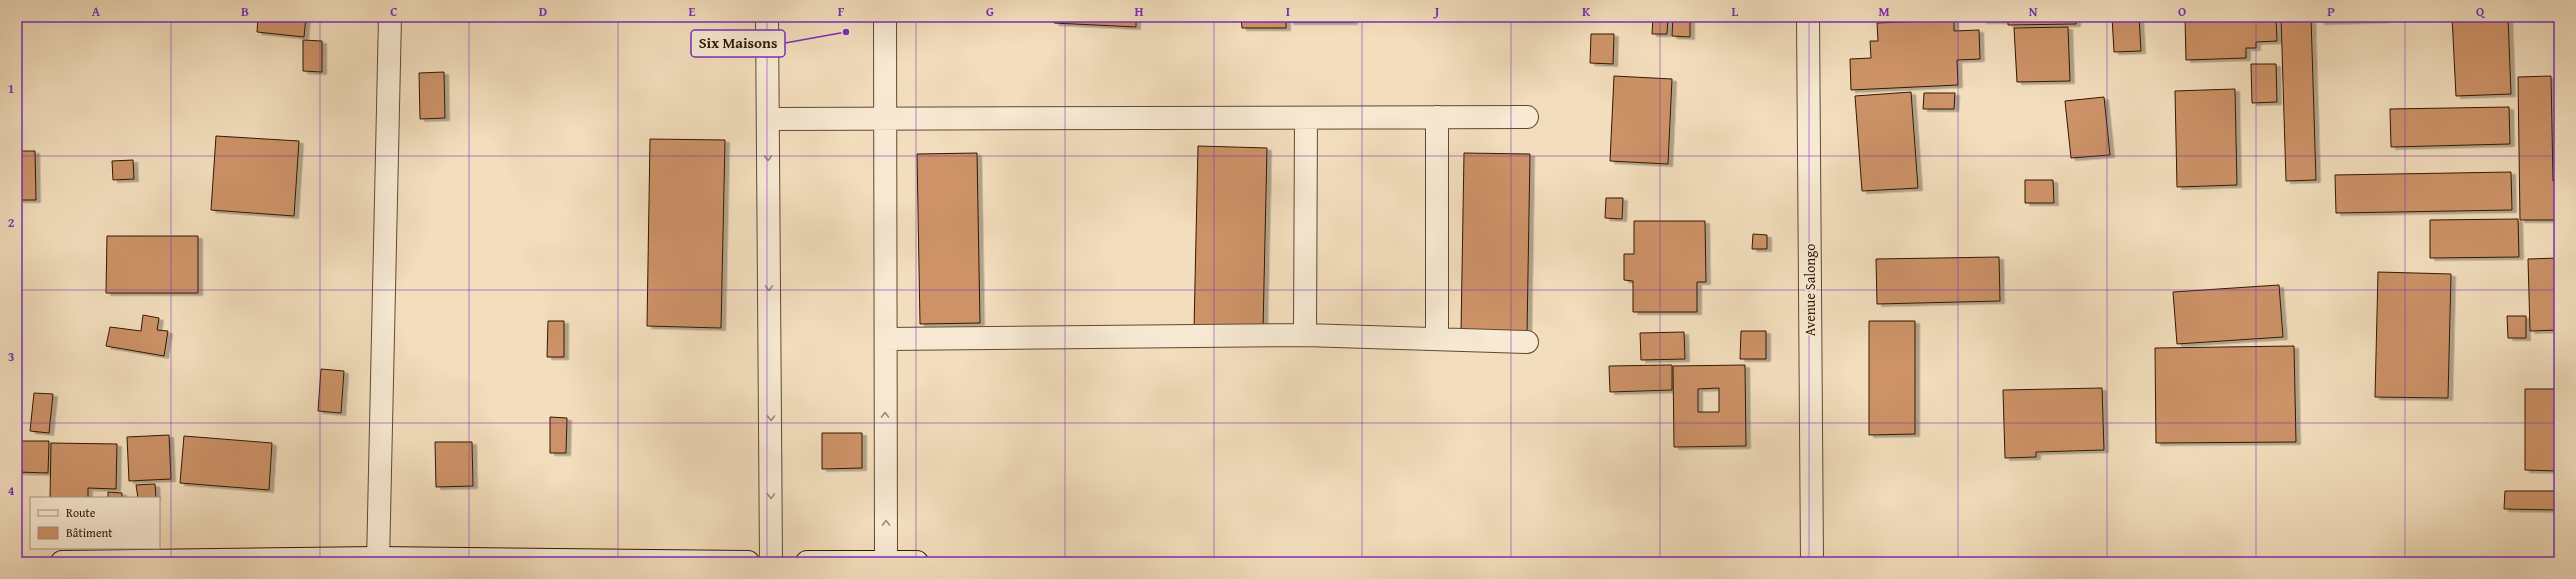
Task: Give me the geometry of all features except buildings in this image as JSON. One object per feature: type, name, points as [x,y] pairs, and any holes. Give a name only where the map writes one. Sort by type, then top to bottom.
[{"type":"street","points":[[378,560],[390,17]]},
{"type":"street","points":[[767,17],[771,562]]},
{"type":"street","points":[[885,17],[886,562]]},
{"type":"street","name":"Avenue Salongo","points":[[1808,17],[1812,562]]},
{"type":"street","points":[[1437,339],[1438,117]]},
{"type":"street","points":[[768,119],[1527,117]]},
{"type":"street","points":[[1305,335],[1306,118]]},
{"type":"street","points":[[886,339],[1305,335],[1527,342]]},
{"type":"street","points":[[62,562],[378,560],[748,562]]},
{"type":"street","points":[[807,562],[917,562]]},
{"type":"place","name":"Six Maisons","points":[[846,32]]}]
